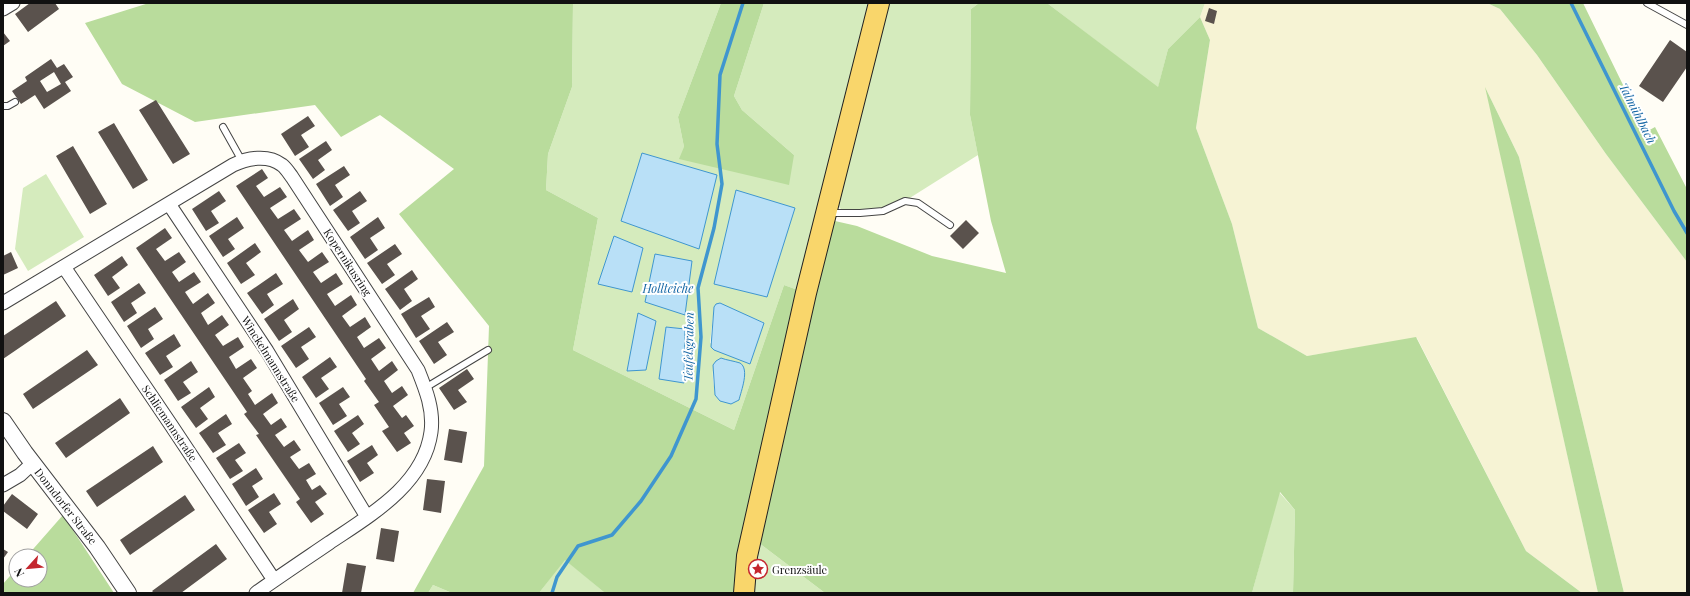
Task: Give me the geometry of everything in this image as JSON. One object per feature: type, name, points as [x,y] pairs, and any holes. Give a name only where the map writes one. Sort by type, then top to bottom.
[{"type":"main road","points":[[744,593],[747,556],[806,293],[880,3]]},
{"type":"street","points":[[3,9],[13,3]]},
{"type":"street","name":"Kopernikusring","points":[[3,302],[242,160],[256,158],[270,159],[281,165],[292,177],[418,370],[432,413],[431,433],[419,466],[402,488],[366,517],[256,593]]},
{"type":"street","name":"Winckelmannstraße","points":[[169,204],[267,350],[366,517]]},
{"type":"street","name":"Schliemannstraße","points":[[64,267],[274,580]]},
{"type":"street","name":"Donndorfer Straße","points":[[3,421],[97,547],[128,593]]},
{"type":"street","points":[[3,485],[20,475],[33,463]]},
{"type":"lane","points":[[1647,3],[1687,25]]},
{"type":"lane","points":[[3,106],[8,106],[15,102]]},
{"type":"lane","points":[[223,127],[242,160]]},
{"type":"lane","points":[[827,213],[883,211],[905,201],[918,203],[950,225]]},
{"type":"lane","points":[[425,388],[488,350]]},
{"type":"shaded area","points":[[1205,3],[1487,3],[1500,9],[1537,55],[1606,154],[1687,262],[1687,593],[1624,593],[1519,157],[1486,89],[1598,593],[1582,593],[1526,551],[1417,338],[1307,356],[1258,328],[1232,224],[1196,128],[1210,40],[1200,17]]},
{"type":"green space","points":[[149,3],[573,3],[572,87],[548,154],[546,190],[598,218],[573,350],[734,430],[784,285],[798,290],[737,593],[605,593],[565,560],[539,593],[452,593],[433,585],[428,593],[413,593],[484,466],[489,326],[399,214],[454,169],[380,115],[341,137],[315,105],[195,122],[122,84],[85,23]]},
{"type":"green space","points":[[573,3],[721,3],[678,117],[684,147],[794,155],[742,110],[734,96],[764,3],[869,3],[853,80],[820,197],[798,290],[784,285],[734,430],[573,350],[598,218],[546,190],[548,154],[572,87]],"holes":[[[716,304],[763,322],[750,364],[710,343],[714,308]],[[666,327],[684,329],[659,379]],[[721,359],[715,394],[713,370],[714,365]]]},
{"type":"green space","points":[[721,3],[764,3],[734,96],[742,110],[794,155],[789,185],[679,159],[684,147],[678,117]]},
{"type":"green space","points":[[884,3],[979,3],[971,9],[970,115],[978,155],[905,201],[883,211],[860,213],[841,209],[836,204]]},
{"type":"green space","points":[[979,3],[1047,3],[1158,87],[1168,49],[1200,17],[1210,40],[1196,128],[1232,224],[1258,328],[1307,356],[1416,337],[1526,551],[1582,593],[1293,593],[1295,510],[1280,492],[1252,593],[825,593],[755,540],[806,317],[835,221],[857,226],[932,256],[1006,273],[991,221],[970,115],[971,9]]},
{"type":"green space","points":[[1047,3],[1205,3],[1200,17],[1168,49],[1158,88]]},
{"type":"green space","points":[[1487,3],[1583,3],[1646,132],[1655,127],[1687,189],[1687,262],[1606,154],[1537,55],[1500,9]]},
{"type":"green space","points":[[1485,87],[1519,157],[1624,593],[1598,593]]},
{"type":"green space","points":[[46,174],[84,237],[28,271],[15,249],[23,188]]},
{"type":"green space","points":[[1279,492],[1295,510],[1293,593],[1252,593]]},
{"type":"green space","points":[[63,515],[114,593],[3,593],[3,584],[8,578],[8,588],[48,588],[48,548],[34,548]]},
{"type":"green space","points":[[755,540],[825,593],[751,593]]},
{"type":"green space","points":[[565,559],[605,593],[539,593]]},
{"type":"green space","points":[[433,585],[452,593],[428,593]]},
{"type":"water","points":[[642,153],[717,175],[699,249],[621,221]]},
{"type":"water","points":[[736,190],[795,208],[767,297],[714,284]]},
{"type":"water","points":[[614,236],[643,248],[632,292],[598,284]]},
{"type":"water","name":"Hollteiche","points":[[655,254],[692,261],[685,315],[645,302]]},
{"type":"water","points":[[720,303],[764,323],[750,364],[714,350],[711,347],[714,307],[716,304]]},
{"type":"water","points":[[638,313],[656,321],[646,370],[627,371]]},
{"type":"water","points":[[666,327],[685,329],[684,383],[659,379]]},
{"type":"water","points":[[721,358],[740,363],[744,370],[745,375],[739,400],[731,404],[720,401],[715,395],[713,365]]},
{"type":"building","points":[[30,3],[55,3],[59,9],[28,32],[15,14]]},
{"type":"building","points":[[1209,8],[1217,11],[1214,24],[1205,21]]},
{"type":"building","points":[[3,32],[10,41],[3,46]]},
{"type":"building","points":[[1670,40],[1687,52],[1687,67],[1663,102],[1639,86]]},
{"type":"building","points":[[51,59],[57,68],[64,64],[73,77],[65,82],[71,91],[44,109],[35,95],[21,104],[12,91],[27,81],[25,77]],"holes":[[[54,72],[61,84],[47,92],[40,81]]]},
{"type":"building","points":[[156,100],[190,154],[173,164],[139,110]]},
{"type":"building","points":[[308,116],[315,126],[301,135],[309,147],[295,156],[281,134]]},
{"type":"building","points":[[114,123],[148,180],[133,189],[98,132]]},
{"type":"building","points":[[326,141],[332,150],[318,160],[325,170],[313,179],[299,159]]},
{"type":"building","points":[[73,146],[107,204],[90,214],[56,156]]},
{"type":"building","points":[[344,166],[350,175],[335,185],[343,197],[330,206],[316,184]]},
{"type":"building","points":[[262,169],[268,178],[256,186],[264,197],[280,187],[287,197],[270,208],[278,219],[294,209],[301,219],[284,230],[292,241],[308,230],[314,240],[299,250],[308,262],[322,252],[329,262],[313,272],[321,283],[336,273],[343,284],[327,294],[335,306],[351,295],[357,305],[342,316],[350,327],[365,317],[371,327],[357,337],[364,348],[379,338],[386,348],[371,359],[379,371],[392,361],[398,370],[384,381],[392,393],[402,386],[408,395],[393,406],[402,418],[406,415],[414,426],[404,433],[411,443],[397,452],[382,431],[389,427],[374,405],[379,402],[364,381],[366,379],[236,186]]},
{"type":"building","points":[[219,191],[226,201],[211,211],[219,223],[206,231],[192,209]]},
{"type":"building","points":[[360,191],[367,201],[352,211],[360,223],[348,231],[333,210]]},
{"type":"building","points":[[237,217],[244,228],[228,239],[235,249],[223,257],[209,236]]},
{"type":"building","points":[[378,217],[385,228],[370,238],[378,250],[365,259],[350,237]]},
{"type":"building","points":[[966,220],[979,233],[963,249],[950,236]]},
{"type":"building","points":[[165,228],[172,238],[156,249],[165,261],[179,252],[186,262],[172,272],[179,282],[194,272],[201,282],[185,292],[193,304],[208,293],[215,303],[201,313],[208,325],[222,315],[229,325],[215,335],[223,346],[238,337],[244,347],[229,357],[236,369],[251,359],[257,368],[243,378],[252,391],[248,394],[255,405],[272,393],[278,403],[263,414],[271,425],[281,418],[287,427],[275,435],[284,447],[294,440],[301,450],[290,457],[299,469],[309,463],[316,474],[306,480],[312,490],[320,485],[327,494],[315,502],[324,514],[311,523],[296,502],[300,499],[256,435],[259,434],[244,414],[247,412],[136,248]]},
{"type":"building","points":[[255,243],[261,252],[246,263],[255,275],[241,284],[227,263]]},
{"type":"building","points":[[395,244],[402,254],[387,264],[395,275],[382,284],[367,263]]},
{"type":"building","points":[[11,252],[18,268],[3,275],[3,256]]},
{"type":"building","points":[[122,256],[128,265],[112,277],[120,288],[108,296],[94,275]]},
{"type":"building","points":[[412,270],[418,279],[404,289],[412,301],[400,310],[385,289]]},
{"type":"building","points":[[276,273],[283,284],[267,294],[274,305],[262,314],[247,293]]},
{"type":"building","points":[[139,283],[146,293],[131,303],[137,313],[124,322],[111,302]]},
{"type":"building","points":[[429,297],[435,307],[421,316],[430,329],[416,338],[401,314]]},
{"type":"building","points":[[293,299],[299,309],[284,320],[292,332],[279,341],[264,319]]},
{"type":"building","points":[[56,301],[66,316],[3,359],[3,336]]},
{"type":"building","points":[[155,307],[163,319],[148,329],[154,339],[141,348],[127,326]]},
{"type":"building","points":[[447,322],[454,332],[438,342],[447,355],[434,364],[419,341]]},
{"type":"building","points":[[309,327],[316,337],[301,347],[309,359],[296,368],[281,346]]},
{"type":"building","points":[[174,334],[181,346],[166,356],[173,367],[160,375],[145,353]]},
{"type":"building","points":[[87,350],[98,365],[33,409],[23,394]]},
{"type":"building","points":[[330,357],[337,367],[321,378],[329,389],[316,398],[302,377]]},
{"type":"building","points":[[191,361],[198,372],[183,382],[191,393],[178,401],[164,380]]},
{"type":"building","points":[[467,369],[474,379],[458,390],[467,402],[454,410],[439,388]]},
{"type":"building","points":[[209,387],[215,397],[200,408],[208,419],[196,428],[181,407]]},
{"type":"building","points":[[343,387],[350,397],[339,404],[347,416],[333,425],[319,403]]},
{"type":"building","points":[[120,398],[130,413],[66,458],[55,443]]},
{"type":"building","points":[[226,414],[232,424],[218,433],[226,445],[213,453],[199,433]]},
{"type":"building","points":[[358,415],[364,424],[352,433],[360,444],[348,452],[334,431]]},
{"type":"building","points":[[449,429],[467,432],[462,463],[444,460]]},
{"type":"building","points":[[239,443],[246,453],[235,460],[243,471],[230,479],[216,458]]},
{"type":"building","points":[[372,445],[378,455],[367,463],[374,473],[360,482],[347,461]]},
{"type":"building","points":[[153,446],[163,462],[97,507],[86,491]]},
{"type":"building","points":[[256,468],[263,479],[252,486],[259,497],[246,506],[232,484]]},
{"type":"building","points":[[427,479],[445,481],[441,513],[423,510]]},
{"type":"building","points":[[274,493],[281,504],[269,512],[277,524],[264,533],[248,510]]},
{"type":"building","points":[[12,494],[38,514],[27,529],[3,511],[3,506]]},
{"type":"building","points":[[185,495],[195,510],[130,555],[120,540]]},
{"type":"building","points":[[381,528],[399,531],[394,562],[376,559]]},
{"type":"building","points":[[216,544],[227,559],[181,593],[154,593],[152,591]]},
{"type":"building","points":[[3,549],[8,552],[3,559]]},
{"type":"building","points":[[347,563],[366,566],[361,593],[342,593]]},
{"type":"waterway","name":"Teufelsgraben","points":[[552,593],[557,577],[578,546],[612,535],[641,501],[671,456],[696,399],[701,337],[698,288],[714,228],[722,184],[717,144],[720,75],[743,3]]},
{"type":"waterway","name":"Talmühlbach","points":[[1571,3],[1674,211],[1687,233]]},
{"type":"place","name":"Grenzsäule","points":[[758,569]]}]
